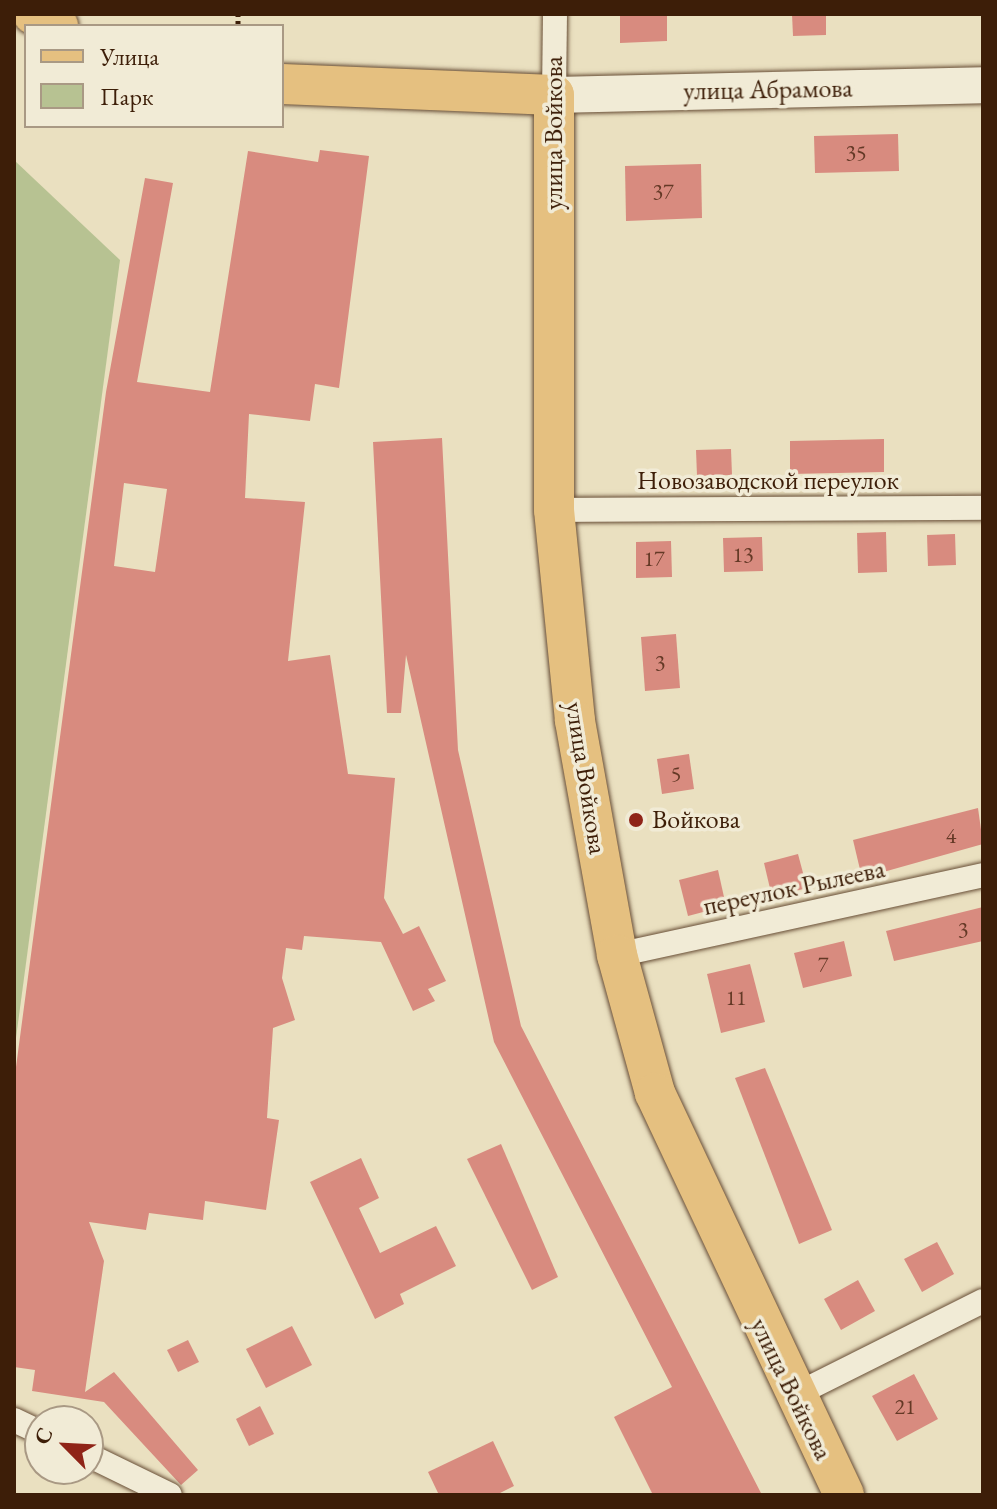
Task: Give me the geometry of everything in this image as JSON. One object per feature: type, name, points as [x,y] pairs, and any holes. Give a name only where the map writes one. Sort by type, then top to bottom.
[{"type":"main road","points":[[33,14],[54,24]]},
{"type":"main road","points":[[284,84],[554,95]]},
{"type":"main road","name":"улица Войкова","points":[[554,95],[554,510],[575,721],[617,955],[655,1093],[793,1396],[844,1495]]},
{"type":"street","name":"улица Войкова","points":[[554,95],[555,14]]},
{"type":"street","name":"улица Абрамова","points":[[554,95],[983,85]]},
{"type":"street","name":"Новозаводской переулок","points":[[554,510],[983,508]]},
{"type":"street","name":"переулок Рылеева","points":[[617,955],[983,875]]},
{"type":"street","points":[[793,1396],[983,1301]]},
{"type":"street","points":[[104,1463],[170,1495]]},
{"type":"green space","points":[[14,160],[120,260],[14,1053]]},
{"type":"building","points":[[620,14],[667,14],[667,41],[620,43]]},
{"type":"building","points":[[792,14],[826,14],[826,35],[793,36]]},
{"type":"building","points":[[898,134],[899,171],[815,173],[814,136]]},
{"type":"building","points":[[320,150],[369,156],[339,388],[315,384],[310,421],[249,414],[245,498],[305,502],[288,661],[330,655],[348,774],[395,778],[384,898],[403,934],[419,926],[446,981],[428,989],[435,1001],[413,1011],[381,942],[304,936],[302,950],[286,948],[282,978],[295,1020],[273,1028],[267,1118],[279,1120],[266,1210],[205,1201],[203,1220],[149,1213],[146,1230],[89,1222],[104,1261],[85,1392],[114,1372],[198,1470],[181,1485],[104,1402],[32,1391],[35,1370],[14,1367],[14,1082],[106,392],[145,178],[173,183],[137,382],[210,392],[248,151],[318,162]],"holes":[[[124,483],[167,489],[155,572],[114,566]]]},
{"type":"building","points":[[701,164],[702,218],[626,221],[625,166]]},
{"type":"building","points":[[442,438],[458,750],[521,1026],[762,1495],[653,1495],[614,1417],[672,1387],[494,1042],[406,655],[401,713],[387,713],[373,442]]},
{"type":"building","points":[[884,439],[884,472],[790,474],[790,441]]},
{"type":"building","points":[[731,449],[732,475],[697,476],[696,450]]},
{"type":"building","points":[[886,532],[887,572],[858,573],[857,533]]},
{"type":"building","points":[[955,534],[956,565],[928,566],[927,535]]},
{"type":"building","points":[[762,537],[763,571],[724,572],[723,538]]},
{"type":"building","points":[[671,541],[672,577],[636,578],[636,542]]},
{"type":"building","points":[[676,634],[680,688],[645,691],[641,637]]},
{"type":"building","points":[[689,754],[694,789],[662,794],[657,759]]},
{"type":"building","points":[[978,808],[983,844],[862,878],[853,840]]},
{"type":"building","points":[[798,854],[807,888],[772,897],[764,863]]},
{"type":"building","points":[[718,870],[726,906],[688,916],[679,880]]},
{"type":"building","points":[[983,907],[983,941],[894,961],[886,931]]},
{"type":"building","points":[[844,941],[852,976],[803,988],[794,953]]},
{"type":"building","points":[[750,964],[765,1022],[721,1033],[707,974]]},
{"type":"building","points":[[765,1068],[832,1230],[799,1244],[735,1078]]},
{"type":"building","points":[[501,1144],[558,1277],[532,1290],[467,1159]]},
{"type":"building","points":[[361,1158],[379,1198],[359,1208],[380,1253],[436,1226],[456,1266],[400,1294],[404,1304],[375,1319],[310,1182]]},
{"type":"building","points":[[937,1242],[954,1274],[922,1292],[904,1259]]},
{"type":"building","points":[[858,1280],[875,1311],[841,1330],[824,1299]]},
{"type":"building","points":[[292,1326],[312,1365],[266,1388],[246,1349]]},
{"type":"building","points":[[188,1340],[199,1362],[178,1372],[167,1350]]},
{"type":"building","points":[[914,1374],[938,1419],[897,1441],[872,1396]]},
{"type":"building","points":[[260,1406],[274,1434],[249,1446],[236,1419]]},
{"type":"building","points":[[493,1441],[514,1486],[496,1495],[439,1495],[428,1472]]},
{"type":"place","name":"Войкова","points":[[636,820]]}]
